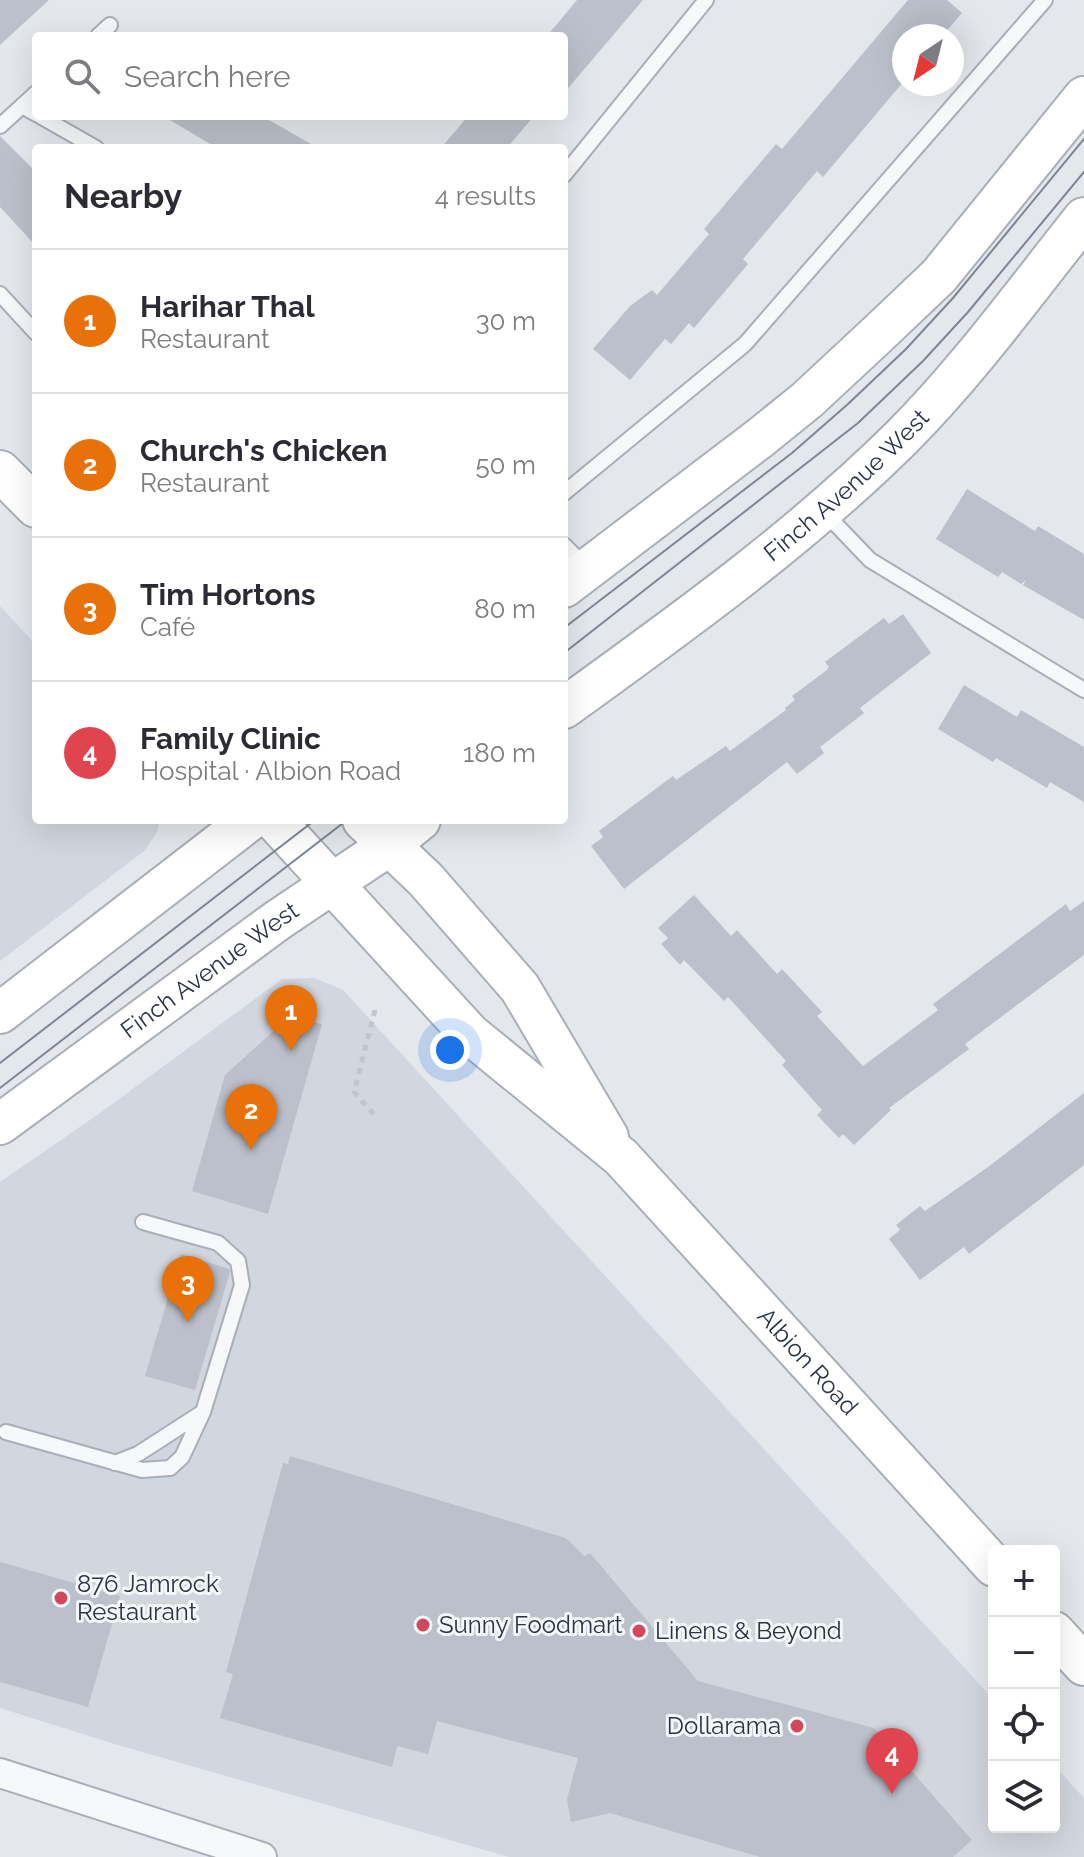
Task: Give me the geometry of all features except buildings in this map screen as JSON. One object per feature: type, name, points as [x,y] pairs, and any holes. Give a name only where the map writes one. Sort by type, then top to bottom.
[{"type":"main road","points":[[572,567],[783,419],[889,324],[939,276],[1084,97]]},
{"type":"main road","name":"Finch Avenue West","points":[[568,705],[716,598],[822,510],[902,437],[985,343],[1084,218]]},
{"type":"main road","points":[[0,1013],[245,824]]},
{"type":"main road","name":"Albion Road","points":[[278,824],[470,1034],[621,1157],[988,1559]]},
{"type":"main road","name":"Finch Avenue West","points":[[0,1124],[331,884],[376,833],[406,824]]},
{"type":"main road","name":"Albion Road","points":[[376,833],[426,880],[520,988],[621,1157]]},
{"type":"main road","points":[[1060,1639],[1084,1665]]},
{"type":"street","points":[[0,1773],[262,1857]]},
{"type":"lane","points":[[568,170],[706,0]]},
{"type":"lane","points":[[568,490],[745,344],[1045,0]]},
{"type":"lane","points":[[102,32],[110,25]]},
{"type":"lane","points":[[0,126],[32,97]]},
{"type":"lane","points":[[22,106],[32,112]]},
{"type":"lane","points":[[47,120],[89,144]]},
{"type":"lane","points":[[0,294],[32,329]]},
{"type":"lane","points":[[822,510],[870,560],[1084,690]]},
{"type":"lane","points":[[6,1432],[142,1470],[170,1468],[182,1457],[203,1412],[242,1285],[238,1261],[218,1243],[143,1222]]},
{"type":"lane","points":[[114,1464],[138,1454],[203,1412]]},
{"type":"path","points":[[375,1010],[354,1092],[377,1118]]},
{"type":"shaded area","points":[[0,606],[32,641],[32,824],[159,824],[144,851],[0,961]]},
{"type":"shaded area","points":[[314,978],[343,990],[988,1693],[988,1833],[1060,1833],[1060,1772],[1084,1798],[1084,1857],[509,1857],[0,1708],[0,1182],[100,1113],[282,979]]},
{"type":"tram line","points":[[568,625],[792,453],[848,404],[906,349],[953,298],[1084,139]]},
{"type":"tram line","points":[[568,650],[858,423],[923,361],[968,312],[1084,172]]},
{"type":"tram line","points":[[0,1063],[310,824]]},
{"type":"tram line","points":[[0,1088],[342,824]]},
{"type":"place","name":"Harihar Thal","points":[[291,1051]]},
{"type":"place","name":"Church's Chicken","points":[[251,1150]]},
{"type":"place","name":"Tim Hortons","points":[[188,1322]]},
{"type":"place","name":"876 Jamrock Restaurant","points":[[61,1598]]},
{"type":"place","name":"Sunny Foodmart","points":[[423,1625]]},
{"type":"place","name":"Linens & Beyond","points":[[639,1631]]},
{"type":"place","name":"Dollarama","points":[[797,1726]]},
{"type":"place","name":"Family Clinic","points":[[892,1794]]}]
